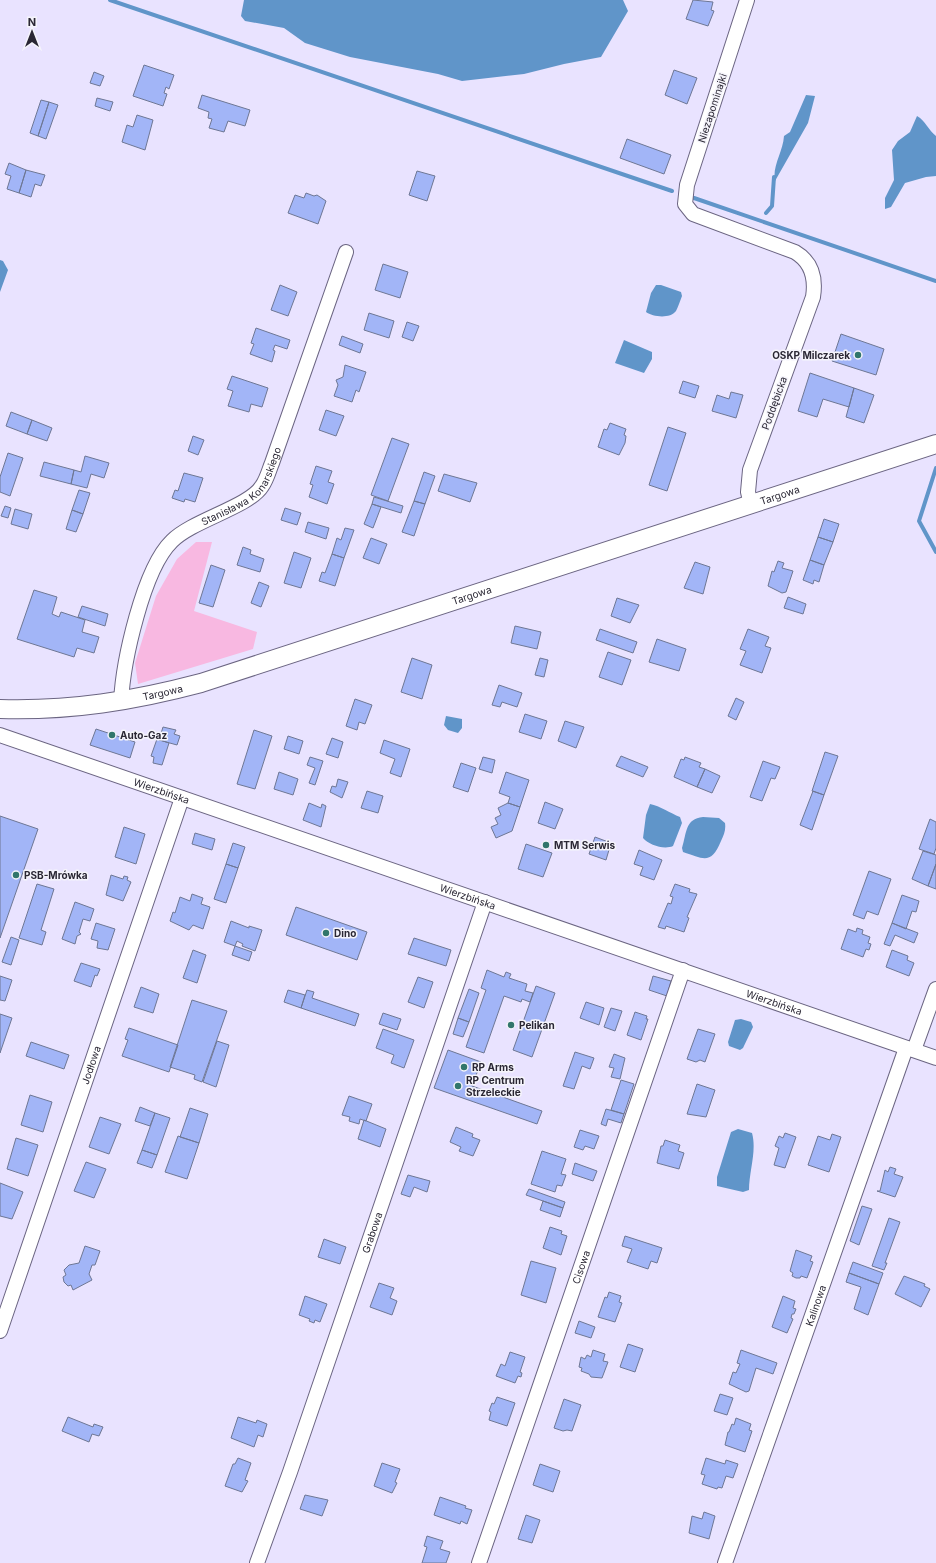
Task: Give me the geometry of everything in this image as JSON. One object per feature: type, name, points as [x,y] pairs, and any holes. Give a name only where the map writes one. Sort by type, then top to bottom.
[{"type":"main road","name":"Targowa","points":[[0,709],[42,709],[122,702],[201,683],[936,444]]},
{"type":"street","name":"Niezapominajki","points":[[693,214],[685,204],[685,193],[747,0]]},
{"type":"street","name":"Poddębicka","points":[[693,214],[795,252],[802,257],[812,271],[814,288],[813,297],[750,470],[748,492],[751,505]]},
{"type":"street","name":"Stanisława Konarskiego","points":[[122,702],[122,681],[127,652],[148,583],[157,561],[172,541],[194,526],[244,501],[262,487],[272,463],[346,252]]},
{"type":"street","name":"Wierzbińska","points":[[0,735],[936,1058]]},
{"type":"street","name":"Jodłowa","points":[[0,1331],[182,798]]},
{"type":"street","name":"Grabowa","points":[[257,1563],[290,1472],[485,902]]},
{"type":"street","name":"Cisowa","points":[[479,1563],[683,970]]},
{"type":"street","name":"Kalinowa","points":[[725,1563],[910,1049],[936,989]]},
{"type":"shaded area","points":[[196,542],[212,542],[194,611],[257,632],[253,649],[138,684],[135,663],[156,596],[177,559]]},
{"type":"water","points":[[244,0],[623,0],[628,11],[601,57],[524,74],[462,81],[438,74],[350,57],[305,43],[284,28],[245,21],[241,16]]},
{"type":"water","points":[[806,95],[815,96],[808,123],[775,181],[774,175],[776,164],[782,148],[784,136],[790,132]]},
{"type":"water","points":[[917,116],[923,120],[936,136],[936,176],[926,177],[905,183],[891,207],[885,209],[885,198],[894,180],[892,150],[898,141],[910,132]]},
{"type":"water","points":[[0,260],[3,261],[8,270],[0,292]]},
{"type":"water","points":[[656,285],[661,285],[681,292],[682,296],[676,311],[673,314],[661,316],[646,312],[651,293]]},
{"type":"water","points":[[624,340],[652,352],[652,359],[644,373],[615,363]]},
{"type":"water","points":[[446,716],[462,719],[462,728],[458,733],[448,730],[444,725]]},
{"type":"water","points":[[650,804],[680,817],[682,823],[673,846],[657,846],[649,843],[643,838],[646,815]]},
{"type":"water","points":[[697,818],[719,818],[725,823],[724,835],[717,849],[714,854],[706,858],[696,857],[683,852],[682,848],[690,823]]},
{"type":"water","points":[[741,1019],[751,1022],[753,1027],[743,1048],[740,1050],[729,1046],[728,1042],[735,1020]]},
{"type":"water","points":[[738,1129],[752,1133],[754,1147],[749,1190],[743,1192],[717,1186],[717,1177],[731,1132]]},
{"type":"building","points":[[693,0],[713,2],[711,10],[714,11],[708,26],[686,19]]},
{"type":"building","points":[[144,65],[174,75],[169,89],[166,87],[164,93],[167,94],[163,106],[133,96]]},
{"type":"building","points":[[674,70],[697,78],[687,104],[665,95]]},
{"type":"building","points":[[94,72],[104,76],[100,86],[90,83]]},
{"type":"building","points":[[202,95],[250,110],[245,126],[228,121],[224,132],[209,128],[212,119],[208,118],[209,112],[198,108]]},
{"type":"building","points":[[97,98],[113,102],[110,111],[95,106]]},
{"type":"building","points":[[41,100],[49,102],[38,136],[30,133]]},
{"type":"building","points":[[49,102],[58,105],[46,139],[38,136]]},
{"type":"building","points":[[137,115],[153,120],[145,150],[122,142],[127,125],[133,127]]},
{"type":"building","points":[[627,139],[671,155],[664,174],[620,158]]},
{"type":"building","points":[[9,163],[26,170],[19,193],[7,189],[11,176],[5,174]]},
{"type":"building","points":[[26,170],[45,175],[41,186],[35,184],[31,197],[19,193]]},
{"type":"building","points":[[417,171],[435,176],[427,201],[409,195]]},
{"type":"building","points":[[306,193],[314,196],[317,195],[326,201],[318,224],[288,213],[295,195],[304,198]]},
{"type":"building","points":[[383,264],[408,272],[400,298],[375,290]]},
{"type":"building","points":[[280,285],[297,292],[288,316],[271,310]]},
{"type":"building","points":[[369,313],[394,321],[389,338],[364,330]]},
{"type":"building","points":[[407,322],[419,326],[413,341],[402,337]]},
{"type":"building","points":[[256,328],[290,340],[287,349],[275,345],[272,362],[250,354],[254,344],[251,343]]},
{"type":"building","name":"OSKP Milczarek","points":[[841,334],[884,349],[876,375],[832,361]]},
{"type":"building","points":[[342,336],[363,344],[360,353],[339,345]]},
{"type":"building","points":[[345,365],[366,372],[359,392],[356,390],[352,402],[334,396],[338,385],[336,380],[343,377]]},
{"type":"building","points":[[810,373],[854,388],[849,407],[823,399],[817,417],[798,411]]},
{"type":"building","points":[[232,376],[268,388],[262,407],[251,404],[249,412],[228,406],[233,391],[227,389]]},
{"type":"building","points":[[683,381],[699,386],[695,398],[679,393]]},
{"type":"building","points":[[854,388],[874,395],[864,423],[846,417]]},
{"type":"building","points":[[731,392],[743,395],[736,418],[712,411],[717,395],[729,399]]},
{"type":"building","points":[[326,410],[344,416],[336,436],[319,430]]},
{"type":"building","points":[[11,412],[32,420],[27,434],[6,426]]},
{"type":"building","points":[[32,420],[52,428],[47,441],[27,434]]},
{"type":"building","points":[[610,423],[626,429],[624,435],[626,436],[625,443],[619,455],[598,447],[604,429],[607,430]]},
{"type":"building","points":[[668,427],[686,433],[667,491],[649,485]]},
{"type":"building","points":[[193,436],[204,440],[198,455],[188,451]]},
{"type":"building","points":[[392,438],[409,444],[388,501],[371,495]]},
{"type":"building","points":[[8,453],[23,458],[10,496],[0,492],[0,477]]},
{"type":"building","points":[[85,456],[109,463],[104,478],[91,474],[87,488],[71,484],[74,470],[81,472]]},
{"type":"building","points":[[44,462],[74,470],[71,484],[40,476]]},
{"type":"building","points":[[316,466],[332,471],[328,482],[334,484],[327,504],[309,497],[313,485],[310,484]]},
{"type":"building","points":[[424,472],[435,476],[425,504],[414,501]]},
{"type":"building","points":[[184,473],[203,478],[195,502],[185,499],[184,502],[172,498],[175,490],[178,491]]},
{"type":"building","points":[[444,474],[477,483],[470,502],[438,491]]},
{"type":"building","points":[[79,490],[90,493],[83,514],[72,510]]},
{"type":"building","points":[[374,497],[403,506],[401,513],[372,504]]},
{"type":"building","points":[[414,501],[425,504],[414,536],[402,532]]},
{"type":"building","points":[[372,504],[381,507],[373,528],[364,524]]},
{"type":"building","points":[[5,506],[11,508],[8,518],[1,516]]},
{"type":"building","points":[[285,508],[301,513],[297,525],[281,520]]},
{"type":"building","points":[[15,509],[32,514],[28,529],[11,524]]},
{"type":"building","points":[[72,510],[83,514],[76,532],[66,529]]},
{"type":"building","points":[[824,519],[839,524],[833,542],[818,537]]},
{"type":"building","points":[[308,522],[329,528],[326,539],[305,532]]},
{"type":"building","points":[[345,528],[354,530],[344,558],[332,554],[337,538],[341,540]]},
{"type":"building","points":[[818,537],[833,542],[824,565],[810,560]]},
{"type":"building","points":[[371,538],[387,544],[379,564],[363,558]]},
{"type":"building","points":[[243,547],[251,550],[250,554],[264,559],[260,572],[237,565]]},
{"type":"building","points":[[294,552],[311,558],[301,588],[284,583]]},
{"type":"building","points":[[332,554],[344,558],[335,586],[319,581],[322,572],[325,573]]},
{"type":"building","points":[[810,560],[824,565],[819,582],[814,580],[813,584],[803,580]]},
{"type":"building","points":[[778,561],[784,563],[782,568],[793,571],[786,592],[782,593],[768,586],[772,571],[774,572]]},
{"type":"building","points":[[695,562],[710,567],[703,594],[684,588]]},
{"type":"building","points":[[211,565],[225,570],[213,607],[199,603]]},
{"type":"building","points":[[259,582],[269,586],[261,607],[251,603]]},
{"type":"building","points":[[34,590],[57,597],[52,614],[59,617],[61,612],[85,620],[82,632],[99,637],[94,653],[77,648],[74,657],[17,639]]},
{"type":"building","points":[[788,597],[806,604],[803,614],[784,608]]},
{"type":"building","points":[[617,598],[639,605],[630,623],[611,616]]},
{"type":"building","points":[[82,606],[108,614],[105,626],[78,617]]},
{"type":"building","points":[[515,626],[541,632],[537,649],[511,643]]},
{"type":"building","points":[[600,629],[637,642],[633,653],[596,640]]},
{"type":"building","points":[[748,629],[769,637],[765,646],[771,648],[762,673],[740,665],[746,651],[740,649]]},
{"type":"building","points":[[657,639],[686,649],[679,671],[649,662]]},
{"type":"building","points":[[608,652],[631,660],[622,685],[599,677]]},
{"type":"building","points":[[412,658],[432,665],[422,699],[401,692]]},
{"type":"building","points":[[540,658],[548,660],[544,677],[535,675]]},
{"type":"building","points":[[499,685],[522,693],[517,707],[502,702],[500,707],[492,705]]},
{"type":"building","points":[[736,698],[744,702],[736,720],[728,716]]},
{"type":"building","points":[[355,699],[372,705],[365,724],[359,722],[357,730],[346,726]]},
{"type":"building","points":[[525,714],[547,721],[541,739],[519,732]]},
{"type":"building","points":[[565,721],[584,727],[576,748],[558,741]]},
{"type":"building","points":[[163,727],[176,730],[174,734],[180,736],[177,745],[159,740]]},
{"type":"building","points":[[96,729],[135,742],[130,758],[90,745]]},
{"type":"building","points":[[254,730],[272,736],[255,789],[237,784]]},
{"type":"building","points":[[288,736],[303,741],[299,754],[284,749]]},
{"type":"building","points":[[332,738],[343,742],[338,758],[326,754]]},
{"type":"building","points":[[157,739],[169,743],[162,765],[153,763],[154,757],[151,756]]},
{"type":"building","points":[[384,740],[410,749],[401,777],[390,773],[395,759],[380,753]]},
{"type":"building","points":[[825,752],[838,756],[824,795],[812,791]]},
{"type":"building","points":[[621,756],[648,767],[643,777],[616,766]]},
{"type":"building","points":[[310,757],[323,761],[315,785],[309,783],[315,768],[307,765]]},
{"type":"building","points":[[483,757],[495,760],[492,773],[479,769]]},
{"type":"building","points":[[685,757],[701,763],[699,767],[705,769],[697,787],[674,777],[681,759],[684,760]]},
{"type":"building","points":[[763,761],[780,767],[775,779],[771,778],[762,801],[750,797]]},
{"type":"building","points":[[461,763],[476,768],[468,792],[453,787]]},
{"type":"building","points":[[705,769],[720,776],[712,793],[697,787]]},
{"type":"building","points":[[279,772],[298,779],[293,795],[274,789]]},
{"type":"building","points":[[506,772],[529,780],[520,807],[508,803],[510,797],[499,793]]},
{"type":"building","points":[[338,779],[348,782],[342,798],[330,792],[332,786],[336,787]]},
{"type":"building","points":[[367,791],[383,796],[378,813],[361,808]]},
{"type":"building","points":[[813,791],[824,795],[812,830],[800,825]]},
{"type":"building","points":[[545,802],[563,809],[555,829],[538,823]]},
{"type":"building","points":[[309,803],[321,808],[322,804],[326,806],[321,827],[303,820]]},
{"type":"building","points":[[508,803],[520,807],[512,831],[496,838],[491,827],[498,824],[495,818],[501,815],[498,808]]},
{"type":"building","points":[[0,816],[38,829],[0,938]]},
{"type":"building","points":[[930,819],[936,822],[936,848],[934,854],[919,849]]},
{"type":"building","points":[[124,827],[145,834],[136,864],[115,857]]},
{"type":"building","points":[[195,833],[215,839],[212,850],[192,844]]},
{"type":"building","points":[[595,837],[611,843],[606,860],[589,854]]},
{"type":"building","points":[[233,843],[245,847],[238,868],[226,864]]},
{"type":"building","points":[[526,844],[552,853],[543,877],[518,869]]},
{"type":"building","points":[[639,850],[662,860],[654,880],[640,875],[643,867],[634,864]]},
{"type":"building","points":[[923,851],[936,855],[936,864],[928,886],[912,879]]},
{"type":"building","points":[[226,864],[238,868],[226,903],[214,899]]},
{"type":"building","points":[[936,864],[936,889],[928,886]]},
{"type":"building","points":[[869,871],[891,879],[878,915],[867,911],[864,919],[853,915]]},
{"type":"building","points":[[111,875],[123,879],[124,876],[128,877],[127,880],[131,882],[123,901],[106,895]]},
{"type":"building","points":[[37,884],[54,889],[41,930],[46,932],[42,945],[19,938]]},
{"type":"building","points":[[675,884],[690,889],[689,892],[697,894],[687,917],[689,918],[684,932],[666,926],[665,929],[658,927],[668,903],[671,904],[673,897],[670,896]]},
{"type":"building","points":[[192,894],[203,898],[201,904],[210,907],[203,929],[193,925],[189,930],[170,921],[173,912],[175,913],[180,897],[190,901]]},
{"type":"building","points":[[902,895],[919,901],[916,912],[912,911],[906,929],[892,923]]},
{"type":"building","points":[[75,902],[94,909],[90,921],[83,919],[79,932],[81,934],[77,936],[75,944],[62,939]]},
{"type":"building","name":"Dino","points":[[296,907],[367,932],[357,960],[286,935]]},
{"type":"building","points":[[231,921],[249,928],[249,926],[262,930],[255,951],[242,946],[243,944],[237,941],[235,946],[224,942]]},
{"type":"building","points":[[96,923],[115,929],[108,950],[97,948],[98,941],[91,939]]},
{"type":"building","points":[[892,923],[918,933],[914,943],[895,935],[890,946],[884,944]]},
{"type":"building","points":[[857,928],[863,930],[862,934],[870,937],[868,943],[871,944],[869,950],[866,949],[863,957],[841,949],[848,929],[856,932]]},
{"type":"building","points":[[11,937],[19,940],[11,965],[2,962]]},
{"type":"building","points":[[414,938],[451,950],[446,966],[408,954]]},
{"type":"building","points":[[235,946],[252,952],[249,961],[232,955]]},
{"type":"building","points":[[193,950],[206,955],[197,983],[183,978]]},
{"type":"building","points":[[892,950],[908,956],[907,960],[914,963],[909,976],[886,967]]},
{"type":"building","points":[[81,963],[100,969],[97,976],[95,975],[91,987],[74,981]]},
{"type":"building","points":[[487,970],[504,977],[506,972],[511,974],[509,978],[527,984],[525,991],[533,993],[530,1002],[522,999],[521,1002],[504,996],[484,1053],[466,1047],[486,990],[481,988]]},
{"type":"building","points":[[0,976],[12,980],[5,1001],[0,1000]]},
{"type":"building","points":[[653,976],[671,981],[667,996],[649,990]]},
{"type":"building","points":[[418,977],[433,982],[424,1008],[408,1002]]},
{"type":"building","points":[[536,986],[555,993],[532,1057],[513,1050]]},
{"type":"building","points":[[141,987],[159,994],[153,1013],[134,1007]]},
{"type":"building","points":[[469,989],[479,993],[469,1022],[458,1018]]},
{"type":"building","points":[[288,990],[305,995],[301,1008],[284,1002]]},
{"type":"building","points":[[307,990],[314,992],[312,998],[359,1014],[355,1026],[301,1008]]},
{"type":"building","points":[[192,1000],[227,1011],[202,1082],[194,1079],[195,1075],[170,1067]]},
{"type":"building","points":[[586,1002],[604,1008],[599,1025],[580,1018]]},
{"type":"building","points":[[611,1008],[622,1011],[615,1031],[604,1027]]},
{"type":"building","points":[[635,1012],[647,1016],[646,1019],[648,1019],[641,1040],[627,1035]]},
{"type":"building","points":[[383,1013],[401,1019],[397,1030],[379,1024]]},
{"type":"building","points":[[0,1014],[12,1018],[0,1053]]},
{"type":"building","points":[[458,1018],[469,1022],[463,1037],[453,1034]]},
{"type":"building","points":[[129,1028],[178,1045],[169,1072],[122,1056],[128,1040],[125,1039]]},
{"type":"building","points":[[383,1029],[414,1040],[404,1068],[391,1063],[394,1055],[376,1048]]},
{"type":"building","points":[[698,1029],[715,1034],[705,1062],[700,1060],[696,1062],[687,1059]]},
{"type":"building","points":[[217,1041],[229,1045],[216,1087],[203,1082]]},
{"type":"building","points":[[31,1042],[69,1055],[64,1069],[26,1056]]},
{"type":"building","points":[[448,1050],[481,1062],[472,1086],[542,1111],[537,1124],[434,1088]]},
{"type":"building","points":[[575,1052],[594,1058],[590,1069],[582,1066],[574,1089],[563,1086]]},
{"type":"building","points":[[614,1054],[625,1058],[620,1079],[611,1077],[614,1068],[609,1067]]},
{"type":"building","points":[[621,1080],[634,1084],[624,1114],[611,1110]]},
{"type":"building","points":[[697,1084],[715,1090],[706,1117],[687,1114]]},
{"type":"building","points":[[30,1095],[52,1102],[43,1132],[21,1125]]},
{"type":"building","points":[[349,1096],[372,1104],[366,1121],[360,1119],[359,1124],[349,1121],[350,1117],[342,1115]]},
{"type":"building","points":[[140,1107],[155,1113],[150,1126],[135,1121]]},
{"type":"building","points":[[190,1108],[208,1114],[199,1143],[180,1137]]},
{"type":"building","points":[[606,1109],[624,1114],[621,1123],[608,1119],[606,1126],[601,1124]]},
{"type":"building","points":[[155,1113],[170,1118],[157,1155],[142,1150]]},
{"type":"building","points":[[100,1117],[121,1124],[109,1154],[89,1147]]},
{"type":"building","points":[[364,1120],[386,1129],[380,1147],[358,1139]]},
{"type":"building","points":[[456,1127],[473,1134],[472,1137],[480,1140],[473,1156],[459,1151],[461,1147],[450,1142]]},
{"type":"building","points":[[580,1130],[599,1136],[594,1149],[585,1146],[583,1150],[574,1147]]},
{"type":"building","points":[[785,1133],[796,1137],[785,1168],[774,1165],[779,1148],[775,1146],[779,1136],[783,1138]]},
{"type":"building","points":[[832,1134],[841,1137],[829,1172],[808,1165],[818,1136],[830,1140]]},
{"type":"building","points":[[178,1136],[199,1143],[187,1179],[165,1172]]},
{"type":"building","points":[[16,1138],[38,1145],[28,1176],[7,1169]]},
{"type":"building","points":[[665,1140],[680,1145],[678,1151],[684,1153],[679,1169],[657,1163],[661,1146],[663,1146]]},
{"type":"building","points":[[142,1150],[157,1155],[152,1168],[137,1163]]},
{"type":"building","points":[[542,1151],[566,1159],[561,1174],[566,1175],[562,1186],[557,1185],[555,1192],[531,1184]]},
{"type":"building","points":[[86,1162],[106,1169],[94,1198],[74,1191]]},
{"type":"building","points":[[575,1163],[597,1171],[593,1181],[572,1174]]},
{"type":"building","points":[[890,1167],[896,1169],[894,1174],[903,1177],[895,1197],[877,1191],[880,1191],[885,1170],[888,1172]]},
{"type":"building","points":[[408,1175],[430,1181],[427,1192],[414,1187],[410,1197],[401,1194]]},
{"type":"building","points":[[0,1183],[23,1192],[12,1219],[0,1216]]},
{"type":"building","points":[[529,1189],[565,1202],[563,1208],[526,1195]]},
{"type":"building","points":[[543,1201],[563,1208],[560,1217],[540,1210]]},
{"type":"building","points":[[862,1206],[872,1209],[859,1245],[850,1241]]},
{"type":"building","points":[[889,1218],[900,1222],[885,1263],[887,1263],[884,1270],[872,1266]]},
{"type":"building","points":[[550,1227],[562,1231],[561,1234],[567,1236],[561,1255],[543,1248]]},
{"type":"building","points":[[625,1236],[662,1248],[657,1263],[651,1261],[648,1269],[627,1262],[632,1249],[622,1246]]},
{"type":"building","points":[[324,1239],[346,1247],[340,1264],[318,1257]]},
{"type":"building","points":[[85,1246],[100,1251],[95,1265],[92,1265],[89,1274],[92,1280],[73,1290],[71,1285],[68,1286],[64,1282],[63,1277],[66,1275],[64,1270],[69,1265],[79,1263]]},
{"type":"building","points":[[796,1250],[812,1256],[810,1261],[813,1262],[807,1278],[801,1276],[800,1278],[796,1278],[792,1276],[793,1273],[790,1271]]},
{"type":"building","points":[[531,1261],[556,1268],[546,1303],[521,1295]]},
{"type":"building","points":[[853,1262],[883,1273],[879,1284],[849,1273]]},
{"type":"building","points":[[849,1273],[879,1284],[868,1315],[854,1309],[861,1287],[846,1282]]},
{"type":"building","points":[[904,1276],[925,1284],[924,1286],[930,1289],[921,1307],[895,1294]]},
{"type":"building","points":[[379,1283],[394,1288],[390,1298],[397,1301],[392,1315],[370,1307]]},
{"type":"building","points":[[609,1292],[621,1296],[619,1302],[622,1303],[615,1322],[598,1317],[605,1297],[607,1298]]},
{"type":"building","points":[[305,1296],[327,1304],[320,1322],[315,1320],[314,1323],[309,1321],[310,1319],[299,1315]]},
{"type":"building","points":[[783,1296],[795,1301],[793,1308],[796,1309],[794,1314],[792,1314],[791,1318],[793,1319],[787,1333],[772,1327]]},
{"type":"building","points":[[579,1321],[595,1327],[591,1338],[575,1333]]},
{"type":"building","points":[[628,1344],[643,1349],[635,1372],[620,1367]]},
{"type":"building","points":[[593,1350],[605,1354],[603,1361],[608,1362],[602,1378],[591,1377],[589,1374],[581,1371],[582,1368],[579,1367],[581,1357],[585,1359],[587,1355],[591,1357]]},
{"type":"building","points":[[741,1350],[777,1363],[773,1374],[756,1368],[749,1391],[746,1392],[729,1384],[733,1372],[736,1373],[740,1364],[737,1363]]},
{"type":"building","points":[[510,1352],[525,1357],[520,1372],[522,1373],[521,1377],[518,1376],[515,1383],[496,1376],[501,1364],[505,1366]]},
{"type":"building","points":[[720,1394],[733,1398],[727,1415],[714,1411]]},
{"type":"building","points":[[497,1397],[515,1403],[507,1426],[489,1420],[491,1412],[489,1411],[492,1403],[494,1404]]},
{"type":"building","points":[[564,1399],[581,1405],[572,1431],[563,1431],[554,1428]]},
{"type":"building","points":[[68,1417],[93,1427],[94,1424],[103,1427],[99,1436],[92,1434],[89,1442],[62,1431]]},
{"type":"building","points":[[238,1417],[256,1423],[257,1420],[267,1424],[263,1437],[258,1435],[254,1447],[231,1438]]},
{"type":"building","points":[[736,1418],[751,1424],[749,1430],[752,1431],[745,1452],[725,1445],[728,1432],[732,1424],[734,1425]]},
{"type":"building","points":[[238,1458],[251,1463],[245,1480],[248,1481],[242,1492],[225,1486],[233,1464],[235,1464]]},
{"type":"building","points":[[706,1458],[725,1464],[726,1460],[738,1464],[733,1478],[726,1476],[722,1488],[718,1487],[717,1489],[702,1484],[705,1475],[701,1474]]},
{"type":"building","points":[[382,1463],[400,1469],[395,1482],[397,1483],[392,1493],[374,1486]]},
{"type":"building","points":[[540,1464],[560,1471],[553,1492],[533,1485]]},
{"type":"building","points":[[305,1495],[328,1500],[322,1516],[300,1509]]},
{"type":"building","points":[[440,1497],[466,1506],[465,1508],[472,1510],[467,1524],[461,1521],[460,1524],[434,1515]]},
{"type":"building","points":[[704,1512],[715,1516],[709,1539],[689,1533],[692,1516],[702,1519]]},
{"type":"building","points":[[526,1515],[540,1520],[532,1543],[518,1539]]},
{"type":"building","points":[[427,1536],[443,1541],[440,1549],[450,1552],[446,1563],[422,1563],[427,1547],[424,1546]]},
{"type":"waterway","points":[[110,0],[672,191]]},
{"type":"waterway","points":[[766,213],[772,206],[774,177]]},
{"type":"waterway","points":[[694,198],[936,281]]},
{"type":"waterway","points":[[936,468],[919,521],[936,552]]},
{"type":"place","name":"OSKP Milczarek","points":[[858,355]]},
{"type":"place","name":"Auto-Gaz","points":[[112,735]]},
{"type":"place","name":"MTM Serwis","points":[[546,845]]},
{"type":"place","name":"PSB-Mrówka","points":[[16,875]]},
{"type":"place","name":"Dino","points":[[326,933]]},
{"type":"place","name":"Pelikan","points":[[511,1025]]},
{"type":"place","name":"RP Arms","points":[[464,1067]]},
{"type":"place","name":"RP Centrum Strzeleckie","points":[[458,1086]]}]
